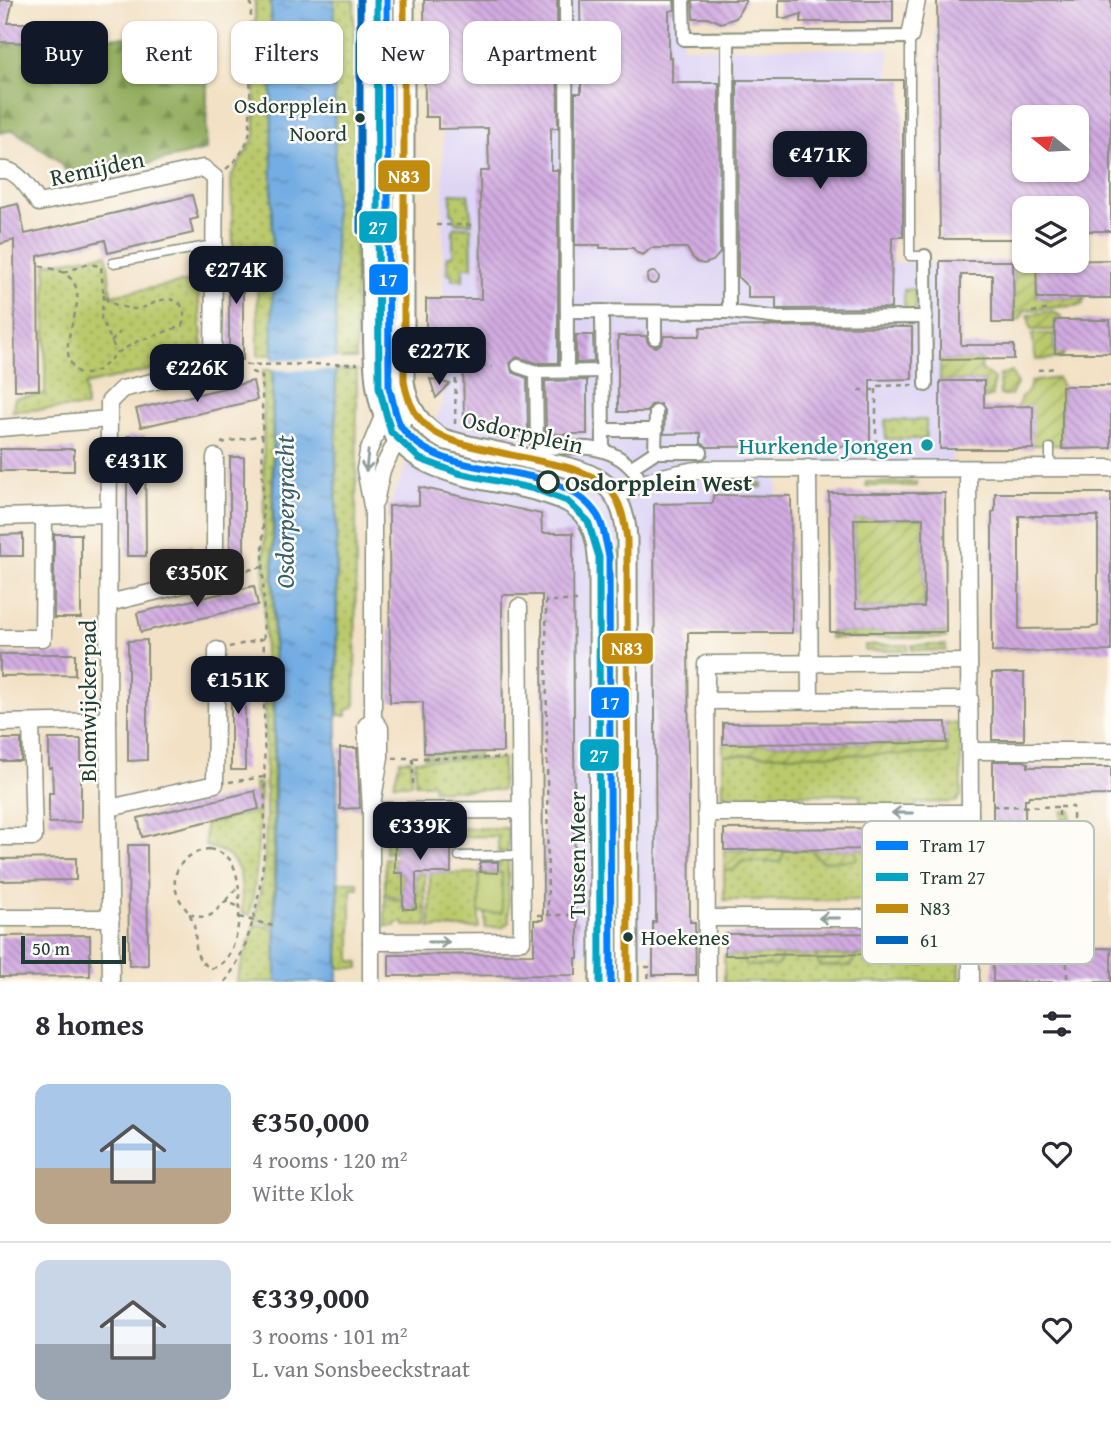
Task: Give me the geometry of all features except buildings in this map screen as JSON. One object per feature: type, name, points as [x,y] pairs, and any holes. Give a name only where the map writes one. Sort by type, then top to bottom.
[{"type":"street","points":[[371,0],[371,271],[375,364],[384,414],[397,440]]},
{"type":"street","points":[[373,511],[382,470],[397,440],[408,401],[404,382],[404,0]]},
{"type":"street","points":[[566,0],[567,371]]},
{"type":"street","points":[[684,0],[684,39],[909,37],[917,0]]},
{"type":"street","points":[[728,38],[729,312]]},
{"type":"street","name":"Remijden","points":[[0,170],[16,173],[39,203],[203,168],[215,178]]},
{"type":"street","points":[[0,428],[109,411],[122,389],[203,370],[213,356],[215,178]]},
{"type":"street","points":[[925,256],[926,385]]},
{"type":"street","points":[[567,311],[729,312],[776,318],[926,317]]},
{"type":"street","name":"Osdorpplein","points":[[603,311],[603,449]]},
{"type":"street","points":[[655,312],[655,338]]},
{"type":"street","points":[[518,366],[536,372],[603,371]]},
{"type":"street","name":"Osdorpplein","points":[[536,372],[537,448],[603,449],[634,471],[656,452]]},
{"type":"street","name":"Osdorpplein","points":[[408,401],[418,418],[443,439],[582,470],[599,479],[620,505]]},
{"type":"street","name":"Blomwijckerpad","points":[[109,411],[111,982]]},
{"type":"street","points":[[656,412],[656,452],[701,452]]},
{"type":"street","points":[[371,982],[371,811],[380,757],[380,728],[373,719],[373,511],[365,469],[368,452],[384,414]]},
{"type":"street","name":"Osdorpplein","points":[[603,430],[656,430]]},
{"type":"street","name":"Tussen Meer","points":[[397,440],[411,454],[432,466],[556,496],[579,509],[596,539],[599,570],[600,982]]},
{"type":"street","points":[[109,603],[215,577],[215,457]]},
{"type":"street","points":[[620,505],[642,484],[689,471],[808,468],[1111,468]]},
{"type":"street","points":[[808,468],[810,701]]},
{"type":"street","points":[[968,468],[970,821]]},
{"type":"street","name":"Tussen Meer","points":[[620,505],[627,539],[628,982]]},
{"type":"street","points":[[0,517],[108,514]]},
{"type":"street","points":[[0,638],[43,638],[44,516]]},
{"type":"street","points":[[371,942],[522,941],[519,607]]},
{"type":"street","points":[[110,808],[215,784],[216,650]]},
{"type":"street","points":[[707,982],[706,664],[969,662]]},
{"type":"street","points":[[706,701],[970,700]]},
{"type":"street","points":[[0,723],[108,721]]},
{"type":"street","points":[[0,837],[34,837],[31,723]]},
{"type":"street","points":[[970,751],[1111,751]]},
{"type":"street","points":[[371,811],[521,810]]},
{"type":"street","points":[[706,813],[970,813]]},
{"type":"street","points":[[0,918],[111,918]]},
{"type":"street","points":[[707,918],[862,918]]},
{"type":"street","points":[[971,964],[971,982]]},
{"type":"lane","points":[[909,37],[909,256],[925,256]]},
{"type":"lane","points":[[113,263],[213,245]]},
{"type":"lane","points":[[1049,448],[1050,468]]},
{"type":"lane","points":[[459,856],[521,855]]},
{"type":"path","points":[[215,178],[240,156],[247,145],[250,131],[251,0]]},
{"type":"path","points":[[436,225],[475,225]]},
{"type":"path","points":[[63,273],[87,264],[102,267],[104,295],[101,318],[117,353]]},
{"type":"path","points":[[40,266],[63,273],[77,292],[77,306],[67,350],[68,358],[79,373],[94,372],[136,342],[177,329],[183,323],[183,310],[176,302],[166,299],[137,309],[108,302],[104,295]]},
{"type":"path","points":[[1032,312],[1051,309]]},
{"type":"path","points":[[165,323],[166,332]]},
{"type":"path","points":[[111,342],[120,332]]},
{"type":"path","points":[[208,363],[345,364]]},
{"type":"path","points":[[225,982],[242,951],[252,920],[261,880],[265,844],[262,376],[252,372],[253,364]]},
{"type":"path","points":[[420,364],[492,367]]},
{"type":"path","points":[[455,428],[456,367]]},
{"type":"path","points":[[1038,370],[1056,368]]},
{"type":"path","points":[[876,454],[876,386],[926,385]]},
{"type":"path","points":[[859,390],[876,390]]},
{"type":"path","points":[[215,457],[216,443],[262,435]]},
{"type":"path","points":[[215,577],[263,567]]},
{"type":"path","points":[[548,915],[546,601],[578,601]]},
{"type":"path","points":[[216,650],[263,639]]},
{"type":"path","points":[[387,758],[509,758]]},
{"type":"path","points":[[413,758],[413,784]]},
{"type":"path","points":[[215,784],[264,777]]},
{"type":"path","points":[[993,806],[1073,807],[1073,821]]},
{"type":"path","points":[[1059,807],[1059,821]]},
{"type":"path","points":[[209,849],[225,855],[232,862],[239,906],[231,952],[223,964],[212,968],[201,962],[197,955],[194,928],[178,897],[175,881],[185,857],[209,849]]},
{"type":"path","points":[[189,914],[208,917],[215,914],[238,887]]},
{"type":"path","points":[[224,903],[231,902],[239,906]]},
{"type":"path","points":[[530,915],[580,915]]},
{"type":"path","points":[[239,916],[277,927]]},
{"type":"path","points":[[1067,964],[1067,982]]},
{"type":"path","points":[[648,982],[649,967]]},
{"type":"shaded area","points":[[443,0],[683,0],[683,47],[889,49],[890,263],[951,263],[952,462],[777,462],[777,535],[676,535],[673,954],[563,954],[561,537],[391,541],[391,502],[406,466],[443,406],[443,84],[449,84],[449,21],[443,21]]},
{"type":"green space","points":[[255,0],[271,0],[271,21],[255,21]]},
{"type":"green space","points":[[334,0],[354,0],[356,359],[336,359],[334,84],[343,84],[343,21],[334,21]]},
{"type":"green space","points":[[381,0],[397,0],[397,21],[376,21],[376,12]]},
{"type":"green space","points":[[21,37],[21,84],[108,84],[108,38],[122,37],[122,84],[207,84],[206,150],[142,165],[70,175],[56,159],[13,130],[0,133],[0,48],[3,48],[6,42]]},
{"type":"green space","points":[[255,84],[272,84],[275,354],[258,356],[257,249],[233,248],[231,177],[255,136]]},
{"type":"green space","points":[[376,84],[397,84],[398,263],[387,247],[384,236],[383,180],[377,180]]},
{"type":"green space","points":[[451,193],[468,194],[472,223],[455,223],[451,213]]},
{"type":"green space","points":[[455,227],[471,227],[472,267],[463,267],[463,280],[452,280],[452,274],[448,274],[447,256],[453,256]]},
{"type":"green space","points":[[107,254],[111,295],[197,280],[203,349],[197,359],[85,385],[86,407],[12,411],[15,398],[45,394],[46,264]]},
{"type":"green space","points":[[377,270],[390,281],[399,284],[399,358],[384,359]]},
{"type":"green space","points":[[1013,273],[1036,273],[1037,298],[1085,298],[1082,305],[1025,310],[1020,319],[1014,321]]},
{"type":"green space","points":[[915,289],[915,315],[904,315],[904,290]]},
{"type":"green space","points":[[1051,311],[1063,320],[1055,320],[1055,330],[1031,330],[1028,315]]},
{"type":"green space","points":[[1032,334],[1054,334],[1055,353],[1064,353],[1062,358],[1036,360]]},
{"type":"green space","points":[[982,359],[981,369],[994,379],[992,396],[984,399],[984,381],[940,381],[940,360]]},
{"type":"green space","points":[[263,370],[272,370],[274,925],[255,919],[264,870],[266,821]]},
{"type":"green space","points":[[336,370],[357,370],[355,706],[347,710],[347,715],[338,715]]},
{"type":"green space","points":[[384,371],[399,371],[399,404],[395,422],[391,419]]},
{"type":"green space","points":[[1011,371],[1017,384],[1011,395],[1000,395],[999,376]]},
{"type":"green space","points":[[1057,378],[1062,386],[1062,445],[1033,445],[1018,406],[1021,397],[1028,392],[1031,382]]},
{"type":"green space","points":[[885,420],[926,420],[926,439],[886,439]]},
{"type":"green space","points":[[866,482],[917,482],[917,486],[866,486]]},
{"type":"green space","points":[[717,483],[762,483],[762,487],[717,487]]},
{"type":"green space","points":[[923,518],[924,607],[856,608],[854,519]]},
{"type":"green space","points":[[159,546],[191,546],[191,569],[159,574]]},
{"type":"green space","points":[[623,550],[619,738],[608,738],[602,551]]},
{"type":"green space","points":[[830,632],[946,632],[946,638],[830,638]]},
{"type":"green space","points":[[865,645],[908,645],[908,650],[865,651]]},
{"type":"green space","points":[[912,645],[946,645],[946,651],[912,650]]},
{"type":"green space","points":[[946,722],[957,724],[961,729],[961,795],[956,802],[917,803],[916,810],[860,806],[860,794],[723,795],[723,755],[946,754]]},
{"type":"green space","points":[[947,743],[947,754],[723,755],[723,744]]},
{"type":"green space","points":[[478,752],[478,757],[424,757],[424,753]]},
{"type":"green space","points":[[619,754],[624,960],[605,960],[608,755]]},
{"type":"green space","points":[[503,759],[502,790],[434,790],[433,784],[415,784],[415,760]]},
{"type":"green space","points":[[400,760],[411,760],[411,784],[394,784]]},
{"type":"green space","points":[[254,783],[260,784],[260,817],[250,915],[242,913],[241,879],[234,861],[218,850],[205,846],[205,824],[259,811]]},
{"type":"green space","points":[[1062,811],[1071,811],[1071,821],[1062,821]]},
{"type":"green space","points":[[508,828],[508,852],[498,852],[498,836],[400,838],[400,829]]},
{"type":"green space","points":[[385,829],[395,829],[395,852],[385,853]]},
{"type":"green space","points":[[856,849],[862,849],[862,900],[724,900],[724,870],[734,870],[742,861],[780,862],[785,850],[811,850],[821,861],[856,860]]},
{"type":"green space","points":[[856,849],[856,860],[821,861],[811,850]]},
{"type":"green space","points":[[724,850],[785,850],[780,862],[742,861],[734,870],[724,870]]},
{"type":"green space","points":[[385,858],[395,859],[395,873],[403,873],[403,896],[385,896]]},
{"type":"green space","points":[[498,858],[508,858],[509,922],[503,927],[485,928],[485,913],[502,913],[502,873],[498,873]]},
{"type":"green space","points":[[416,873],[425,873],[425,909],[416,909]]},
{"type":"green space","points":[[430,873],[479,873],[479,928],[430,928]]},
{"type":"green space","points":[[479,873],[502,873],[502,913],[479,913]]},
{"type":"green space","points":[[339,882],[358,882],[358,888],[351,888],[351,961],[359,962],[359,968],[339,968]]},
{"type":"green space","points":[[385,899],[403,899],[403,909],[427,909],[427,926],[404,926],[404,923],[396,923],[395,926],[385,926]]},
{"type":"green space","points":[[255,924],[275,929],[276,982],[236,982]]},
{"type":"green space","points":[[724,955],[741,955],[746,966],[777,966],[782,955],[815,955],[821,966],[851,966],[856,955],[862,955],[862,964],[960,964],[960,979],[958,982],[724,982]]},
{"type":"green space","points":[[741,955],[782,955],[777,966],[746,966]]},
{"type":"green space","points":[[815,955],[856,955],[851,966],[820,966]]},
{"type":"green space","points":[[894,964],[925,964],[925,965]]},
{"type":"water","points":[[271,0],[334,0],[334,21],[271,21]]},
{"type":"water","name":"Osdorpergracht","points":[[271,84],[334,84],[338,982],[276,982]]},
{"type":"pier","points":[[340,359],[340,370],[271,370],[271,360]]},
{"type":"tram line","name":"27","points":[[377,0],[379,387],[391,432],[420,459],[458,473],[535,489],[567,501],[588,521],[599,557],[600,982]]},
{"type":"tram line","name":"17","points":[[387,0],[389,387],[398,419],[402,428],[421,446],[445,458],[472,466],[529,476],[555,484],[579,496],[597,515],[609,556],[611,982]]},
{"type":"transit line","name":"61","points":[[360,0],[360,231]]},
{"type":"transit line","name":"N83","points":[[404,0],[404,381],[409,399],[424,424],[447,438],[568,468],[593,477],[613,494],[623,519],[627,539],[628,982]]},
{"type":"place","name":"Osdorpplein Noord","points":[[360,118]]},
{"type":"place","name":"Hurkende Jongen","points":[[927,445]]},
{"type":"place","name":"Osdorpplein West","points":[[548,482]]},
{"type":"place","name":"Hoekenes","points":[[628,937]]}]
